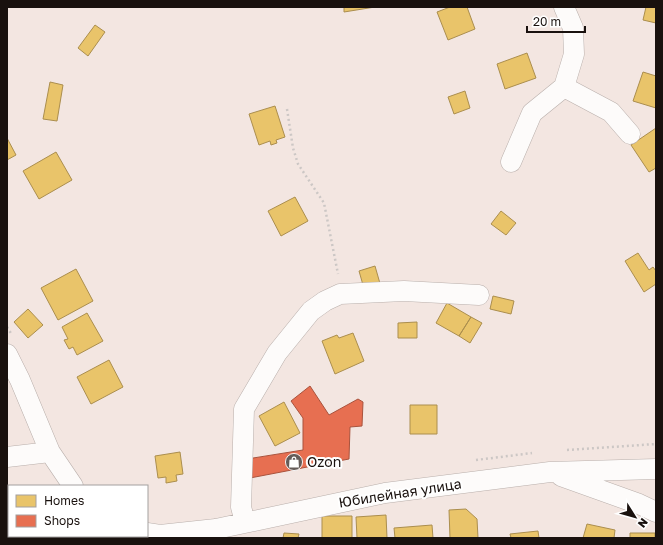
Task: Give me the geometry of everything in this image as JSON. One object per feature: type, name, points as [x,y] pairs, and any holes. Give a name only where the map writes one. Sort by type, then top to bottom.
[{"type":"street","points":[[511,162],[532,113],[564,87],[574,54],[573,28],[564,7]]},
{"type":"street","points":[[564,87],[611,112],[630,134]]},
{"type":"street","points":[[245,522],[241,507],[244,409],[277,353],[310,311],[325,301],[340,294],[404,291],[479,295]]},
{"type":"street","points":[[7,354],[20,380],[50,452],[72,485]]},
{"type":"street","points":[[7,457],[50,452]]},
{"type":"street","name":"Юбилейная улица","points":[[148,533],[160,535],[220,533],[245,522],[385,493],[550,472],[656,469]]},
{"type":"street","points":[[550,472],[639,504],[656,512]]},
{"type":"path","points":[[287,109],[293,148],[298,164],[324,203],[338,269],[340,294]]},
{"type":"building: Homes","points":[[344,7],[375,7],[344,12]]},
{"type":"building: Homes","points":[[450,7],[467,7],[475,29],[448,40],[437,12]]},
{"type":"building: Homes","points":[[646,7],[656,7],[656,23],[643,20]]},
{"type":"building: Homes","points":[[95,25],[105,32],[88,56],[78,48]]},
{"type":"building: Homes","points":[[527,53],[536,78],[505,89],[497,64]]},
{"type":"building: Homes","points":[[643,72],[656,76],[656,108],[633,101]]},
{"type":"building: Homes","points":[[50,82],[63,85],[57,121],[43,119]]},
{"type":"building: Homes","points":[[465,91],[470,108],[454,114],[448,97]]},
{"type":"building: Homes","points":[[275,106],[285,137],[276,140],[277,143],[271,145],[270,141],[259,145],[249,114]]},
{"type":"building: Homes","points":[[656,128],[656,168],[649,172],[631,145]]},
{"type":"building: Homes","points":[[7,138],[16,155],[7,160]]},
{"type":"building: Homes","points":[[56,152],[72,180],[39,199],[23,171]]},
{"type":"building: Homes","points":[[295,197],[308,221],[281,236],[268,211]]},
{"type":"building: Homes","points":[[501,211],[516,223],[506,235],[491,224]]},
{"type":"building: Homes","points":[[638,253],[649,270],[653,267],[656,271],[656,284],[644,292],[625,261]]},
{"type":"building: Homes","points":[[375,266],[381,287],[365,292],[359,271]]},
{"type":"building: Homes","points":[[76,269],[93,301],[58,320],[41,288]]},
{"type":"building: Homes","points":[[493,296],[514,301],[511,314],[490,309]]},
{"type":"building: Homes","points":[[447,303],[471,317],[459,336],[436,323]]},
{"type":"building: Homes","points":[[28,309],[43,325],[28,338],[14,322]]},
{"type":"building: Homes","points":[[87,313],[103,341],[77,355],[73,347],[69,349],[64,340],[68,339],[62,327]]},
{"type":"building: Homes","points":[[471,317],[482,323],[470,343],[459,336]]},
{"type":"building: Homes","points":[[417,322],[417,338],[398,338],[398,323]]},
{"type":"building: Homes","points":[[353,333],[364,361],[335,374],[322,341],[337,335],[339,338]]},
{"type":"building: Homes","points":[[109,360],[123,387],[91,404],[77,377]]},
{"type":"building: Homes","points":[[284,402],[300,433],[275,446],[259,416]]},
{"type":"building: Homes","points":[[410,405],[437,405],[437,434],[410,434]]},
{"type":"building: Homes","points":[[180,452],[183,474],[176,475],[177,481],[166,483],[166,477],[158,478],[155,456]]},
{"type":"building: Homes","points":[[466,509],[477,519],[478,538],[450,538],[449,510]]},
{"type":"building: Homes","points":[[386,515],[387,538],[357,538],[356,517]]},
{"type":"building: Homes","points":[[322,516],[352,516],[352,538],[322,538]]},
{"type":"building: Homes","points":[[587,524],[615,530],[614,538],[583,538]]},
{"type":"building: Homes","points":[[432,525],[433,538],[395,538],[394,528]]},
{"type":"building: Homes","points":[[538,531],[539,538],[511,538],[510,534]]},
{"type":"building: Homes","points":[[284,533],[299,534],[298,538],[283,538]]},
{"type":"building: Homes","points":[[630,533],[655,533],[655,538],[630,538]]},
{"type":"building: Shops","points":[[310,386],[329,415],[358,399],[363,402],[362,426],[350,427],[349,459],[250,478],[247,459],[303,450],[303,418],[291,401]]},
{"type":"place","name":"Ozon","points":[[294,462]]}]
